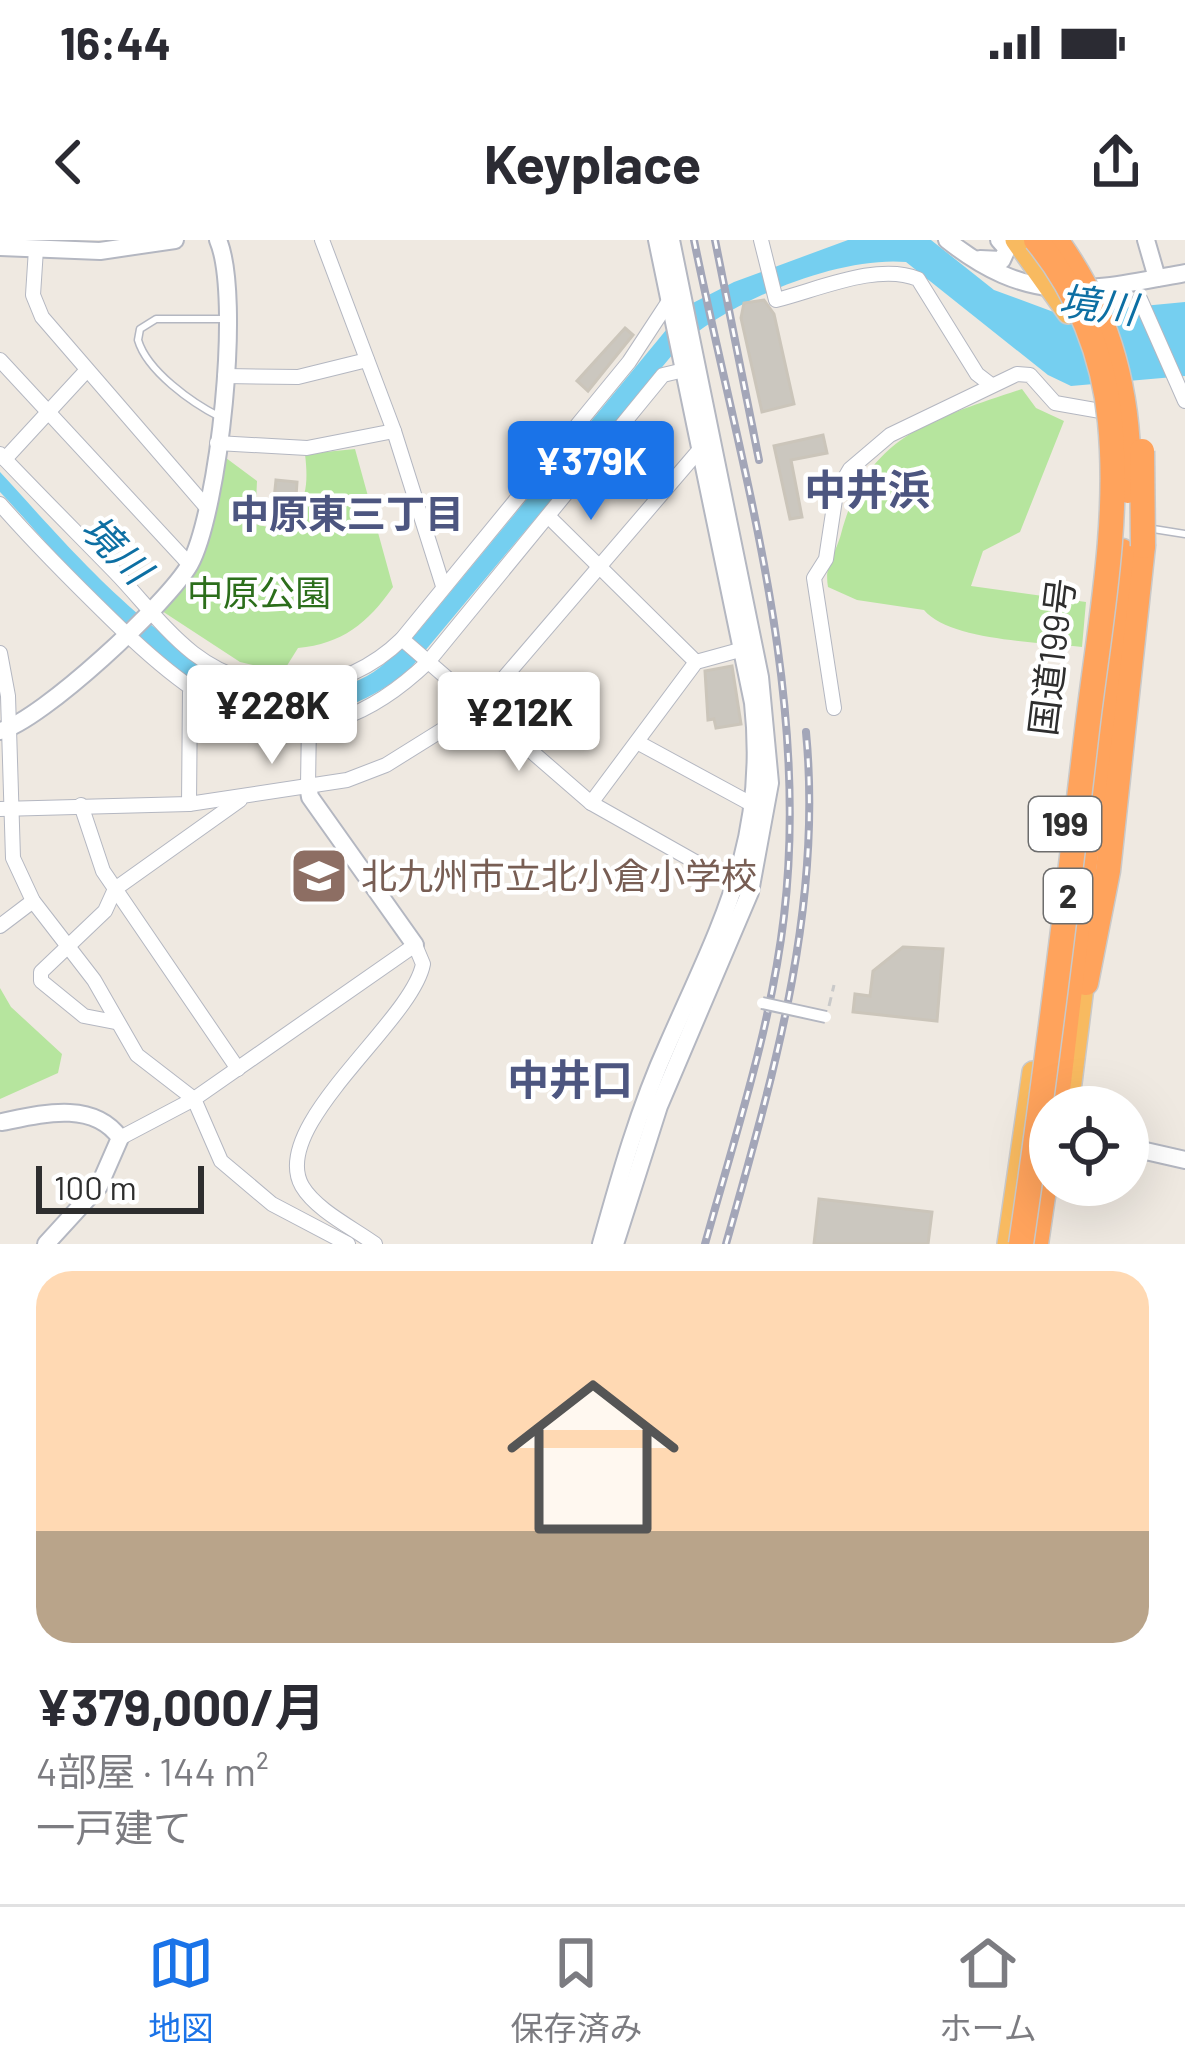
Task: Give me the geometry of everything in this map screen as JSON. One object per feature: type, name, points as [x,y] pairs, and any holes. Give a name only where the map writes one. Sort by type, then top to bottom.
[{"type":"highway","points":[[1056,240],[1093,298],[1137,430],[1147,503],[1108,871],[1079,1022]]},
{"type":"highway","points":[[1015,242],[1079,308],[1103,379],[1117,534]]},
{"type":"highway","name":"国道199号","points":[[1008,1244],[1117,534],[1137,464],[1125,395],[1070,299],[1015,242]]},
{"type":"highway","name":"国道199号","points":[[1070,299],[1098,408],[1117,534],[1071,1086]]},
{"type":"highway","points":[[1117,534],[1130,456],[1125,395]]},
{"type":"highway","name":"2","points":[[1057,1086],[1117,534]]},
{"type":"highway","name":"2","points":[[1021,1244],[1117,534]]},
{"type":"highway","points":[[1036,1244],[1042,1206]]},
{"type":"highway","points":[[1047,1244],[1053,1206]]},
{"type":"street","points":[[0,247],[100,251],[175,240]]},
{"type":"street","points":[[4,730],[48,703],[128,632],[190,565],[208,508],[225,376],[229,319],[218,240]]},
{"type":"street","points":[[322,240],[394,431],[443,586]]},
{"type":"street","points":[[601,1244],[644,1102],[738,886],[755,806],[758,743],[748,648],[686,356],[656,240]]},
{"type":"street","points":[[87,370],[2,456],[149,611],[214,667],[267,686],[295,688],[350,676],[403,640],[674,306],[670,240]]},
{"type":"street","points":[[761,240],[776,300],[903,273],[918,279],[977,374],[990,384]]},
{"type":"street","points":[[947,240],[1010,281],[1070,299],[1185,273]]},
{"type":"street","points":[[1146,240],[1156,278]]},
{"type":"street","points":[[968,256],[1002,260],[1015,242]]},
{"type":"street","points":[[45,246],[35,307],[208,508]]},
{"type":"street","points":[[1140,299],[1185,401]]},
{"type":"street","points":[[615,1244],[658,1106],[730,943],[760,854],[770,741],[701,448],[686,356]]},
{"type":"street","points":[[0,504],[190,692],[237,716],[309,723],[362,710],[426,661],[550,518],[663,375],[686,356]]},
{"type":"street","points":[[0,360],[190,565]]},
{"type":"street","points":[[225,376],[298,377],[367,360]]},
{"type":"street","points":[[834,708],[814,578],[827,556],[836,493],[869,450],[990,384],[1030,375],[1055,403],[1098,408],[1125,395]]},
{"type":"street","points":[[217,443],[307,448],[394,431]]},
{"type":"street","points":[[5,808],[189,804],[347,780],[386,765],[479,707],[701,448]]},
{"type":"street","points":[[550,518],[696,662]]},
{"type":"street","points":[[403,640],[591,803],[738,886]]},
{"type":"street","points":[[591,803],[696,662],[748,648]]},
{"type":"street","points":[[0,653],[5,808],[13,858],[33,901],[68,944],[137,1055],[194,1099],[212,1148],[235,1175],[272,1204],[348,1244]]},
{"type":"street","points":[[189,804],[190,692]]},
{"type":"street","points":[[309,723],[310,797],[415,945],[423,964],[416,985],[304,1137],[296,1160],[308,1195],[376,1244]]},
{"type":"street","points":[[638,742],[755,806]]},
{"type":"street","points":[[115,1022],[84,1016],[41,981],[41,972],[65,955],[68,944],[105,911],[115,889],[244,797]]},
{"type":"street","points":[[81,805],[89,842],[115,889],[238,1069]]},
{"type":"street","points":[[0,926],[33,901]]},
{"type":"street","points":[[55,1241],[99,1186],[120,1138],[194,1099],[415,945]]},
{"type":"street","points":[[763,1003],[826,1017]]},
{"type":"street","points":[[1,1120],[48,1113],[87,1115],[112,1127],[120,1138]]},
{"type":"street","points":[[1149,1152],[1185,1160]]},
{"type":"lane","points":[[220,417],[197,406],[148,358],[138,340],[140,329],[156,319],[229,319]]},
{"type":"lane","points":[[1117,534],[1185,534]]},
{"type":"path","points":[[826,1017],[834,985]]},
{"type":"green space","points":[[1022,389],[1036,408],[1064,421],[1020,532],[983,551],[971,586],[1086,602],[1082,647],[975,634],[924,610],[857,600],[828,587],[829,566],[853,500],[886,452],[933,422]]},
{"type":"green space","name":"中原公園","points":[[355,449],[393,587],[364,621],[328,642],[298,648],[283,672],[240,662],[162,611],[207,542],[222,455],[257,481],[255,524],[280,530],[304,496],[305,454]]},
{"type":"green space","points":[[0,988],[11,1007],[62,1054],[58,1073],[0,1099]]},
{"type":"water","points":[[848,240],[931,240],[994,290],[1059,314],[1185,302],[1185,376],[1071,386],[1048,375],[906,262],[848,266],[784,286],[725,314],[678,348],[409,670],[348,706],[290,715],[235,703],[182,674],[85,586],[0,492],[0,472],[116,594],[163,634],[212,666],[263,687],[315,692],[367,676],[416,634],[685,307],[734,282]]},
{"type":"building","points":[[764,300],[774,314],[794,404],[762,412],[741,318],[744,303]]},
{"type":"building","points":[[625,328],[633,335],[588,391],[577,381]]},
{"type":"building","points":[[823,435],[827,453],[791,460],[802,517],[790,519],[774,446]]},
{"type":"building","points":[[276,480],[297,482],[295,511],[273,509]]},
{"type":"building","points":[[732,666],[741,724],[716,728],[714,719],[708,720],[705,671]]},
{"type":"building","points":[[903,947],[943,949],[937,1021],[853,1012],[855,994],[870,996],[873,971]]},
{"type":"building","points":[[819,1199],[932,1212],[928,1244],[814,1244]]},
{"type":"railway","points":[[694,240],[766,575],[788,745],[790,830],[784,916],[770,999],[705,1244]]},
{"type":"railway","points":[[715,240],[759,460]]},
{"type":"railway","points":[[726,1244],[776,1055],[801,927],[809,798],[806,732]]},
{"type":"place","name":"北九州市立北小倉小学校","points":[[319,876]]},
{"type":"district","name":"中井浜","points":[[867,490]]},
{"type":"district","name":"中原東三丁目","points":[[347,514]]},
{"type":"district","name":"中井口","points":[[570,1080]]},
{"type":"water label","name":"境川","points":[[1098,305]]},
{"type":"water label","name":"境川","points":[[116,549]]}]
